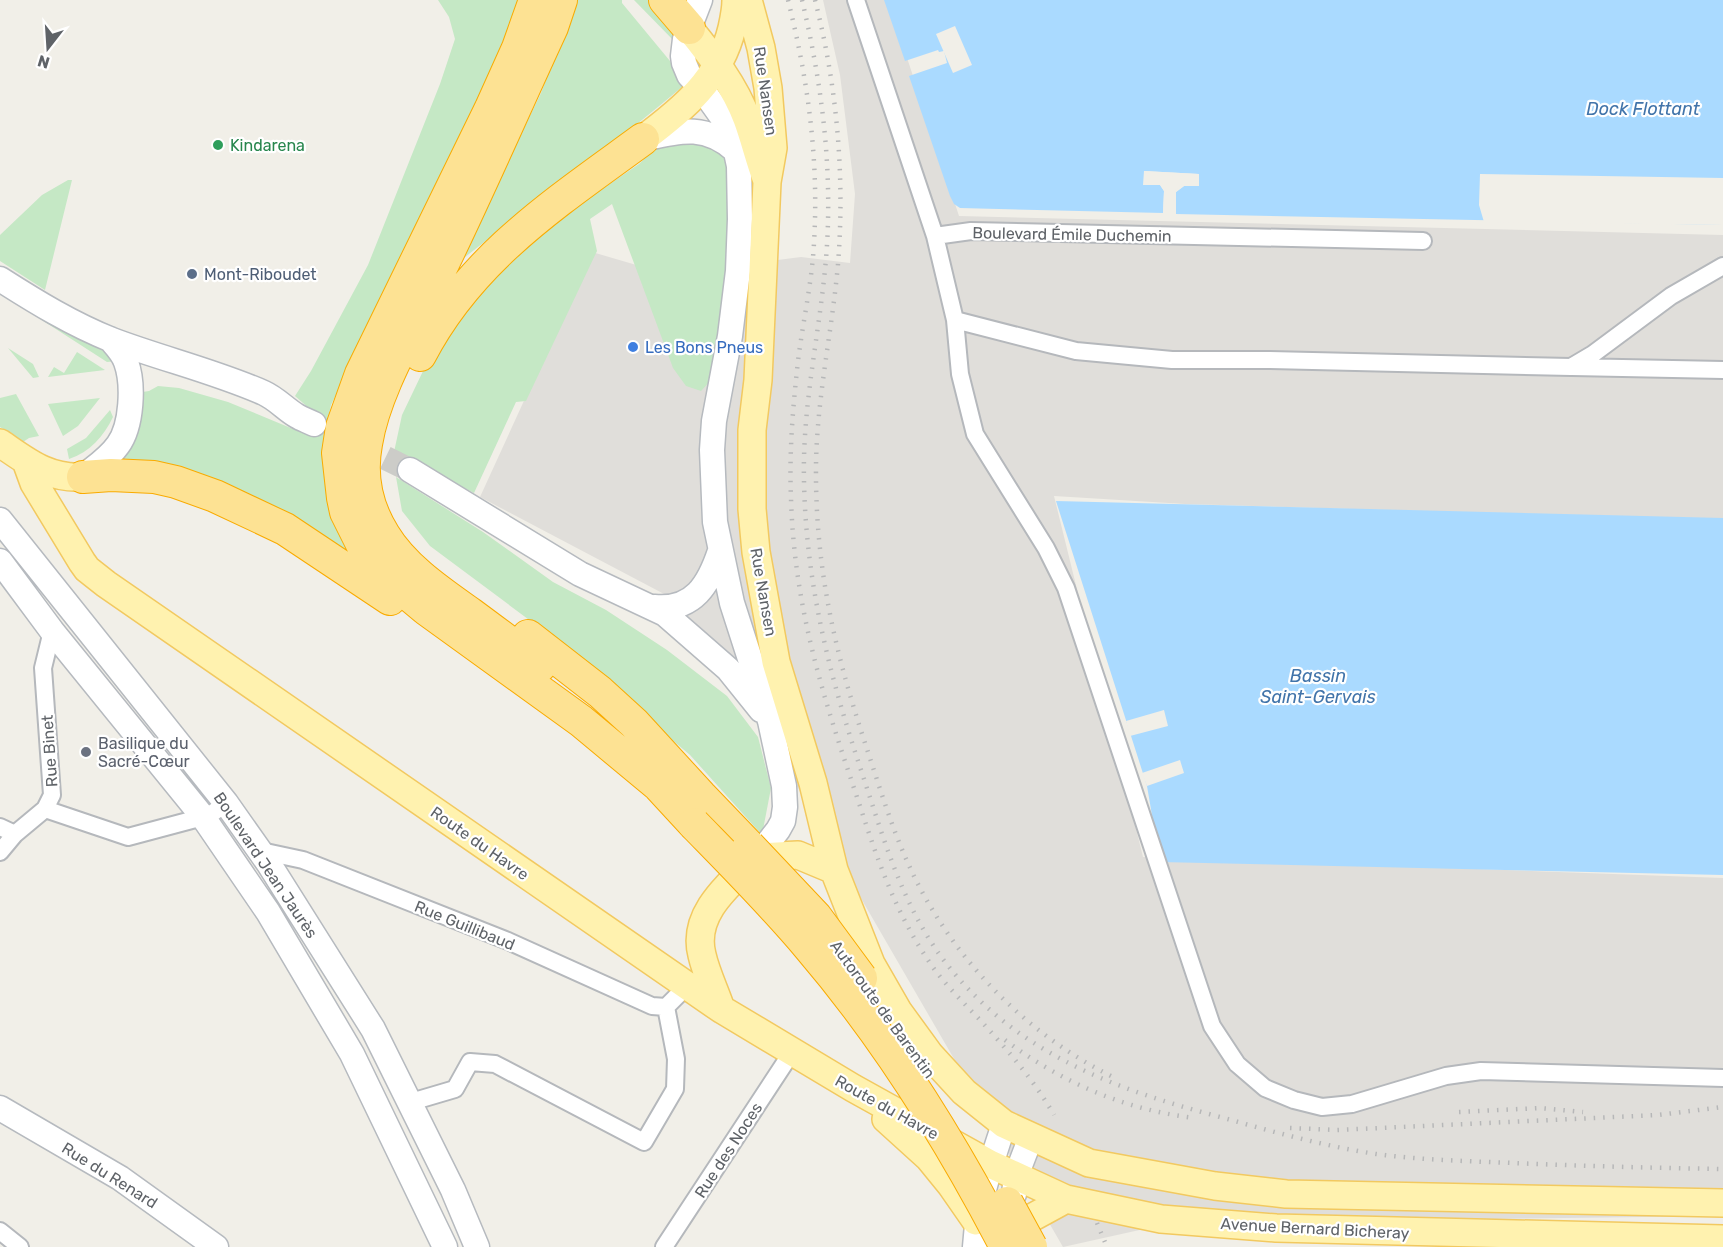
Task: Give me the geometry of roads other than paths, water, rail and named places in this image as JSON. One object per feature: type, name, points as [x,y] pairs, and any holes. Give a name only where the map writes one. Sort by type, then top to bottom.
[{"type":"highway","points":[[536,0],[518,48],[491,108],[361,375],[342,428],[338,453],[343,498],[346,512],[374,564],[396,584],[426,609],[581,721],[694,812]]},
{"type":"highway","points":[[561,0],[552,27],[451,248],[398,355],[375,411],[366,444],[363,476],[369,504],[384,536],[403,560],[440,591],[637,740],[694,812]]},
{"type":"highway","points":[[665,0],[695,14]]},
{"type":"highway","points":[[643,139],[524,229],[481,268],[453,301],[427,343],[391,420],[384,452],[385,474],[388,494],[399,522],[410,539],[426,556],[600,692],[634,723],[694,812]]},
{"type":"highway","points":[[84,477],[132,475],[176,482],[269,520],[315,547],[568,721],[652,792],[694,812]]},
{"type":"highway","name":"Autoroute de Barentin","points":[[694,812],[753,851],[816,917],[929,1071],[996,1182],[1014,1243]]},
{"type":"highway","name":"Autoroute de Barentin","points":[[694,812],[810,947],[856,1005],[926,1105],[980,1197],[1014,1243]]},
{"type":"main road","points":[[643,139],[702,89],[717,66],[730,35],[736,0]]},
{"type":"main road","name":"Rue Nansen","points":[[748,0],[761,48],[773,148],[767,182],[758,380],[752,430],[752,509],[756,552],[776,662],[813,783],[834,870],[871,964],[898,1011],[930,1055],[964,1092],[1004,1124]]},
{"type":"main road","points":[[695,14],[706,48],[732,88],[747,119],[767,182]]},
{"type":"main road","name":"Rue Nansen","points":[[695,14],[683,48],[684,63],[689,75],[722,117],[733,138],[739,166],[738,271],[730,336],[714,421],[712,450],[715,522],[732,603],[770,721],[784,786],[783,821],[778,830],[753,851]]},
{"type":"main road","points":[[643,139],[675,132],[697,131],[725,141],[736,150]]},
{"type":"main road","points":[[0,279],[53,312],[83,327],[110,339],[196,367],[264,393],[279,400],[298,417],[314,424]]},
{"type":"main road","points":[[0,443],[54,475],[72,478],[84,477],[112,453],[128,426],[130,404],[127,364],[110,339]]},
{"type":"main road","name":"Route du Havre","points":[[27,461],[34,483],[82,562],[93,574],[274,702],[721,1009],[853,1088],[990,1164]]},
{"type":"main road","points":[[410,470],[580,574],[629,598],[654,607],[670,617],[728,669],[770,721],[813,783]]},
{"type":"main road","name":"Boulevard Jean Jaurès","points":[[0,519],[226,803],[261,851],[373,1029],[453,1190],[477,1247]]},
{"type":"main road","points":[[654,607],[674,606],[695,595],[711,576],[720,551]]},
{"type":"main road","name":"Boulevard Jean Jaurès","points":[[0,561],[52,631],[203,817],[268,912],[352,1054],[445,1247]]},
{"type":"main road","points":[[721,1009],[701,953],[701,936],[707,912],[753,851],[798,855],[834,870]]},
{"type":"main road","points":[[853,1088],[929,1158],[951,1185],[975,1234]]},
{"type":"main road","name":"Rue du Renard","points":[[0,1108],[120,1178],[216,1247]]},
{"type":"main road","points":[[975,1234],[981,1192],[1004,1124]]},
{"type":"main road","name":"Avenue Bernard Bicheray","points":[[1004,1124],[1089,1163],[1215,1186],[1286,1194],[1723,1203]]},
{"type":"main road","points":[[1014,1243],[1016,1176],[1031,1137]]},
{"type":"main road","name":"Avenue Bernard Bicheray","points":[[990,1164],[1066,1199],[1161,1219],[1276,1228],[1723,1239]]},
{"type":"main road","points":[[1014,1243],[1066,1199]]},
{"type":"street","points":[[856,0],[935,236],[955,320],[960,374],[975,434],[1046,548],[1066,588],[1212,1026],[1237,1064],[1265,1088],[1294,1100],[1322,1107],[1352,1104],[1446,1076],[1481,1071],[1723,1078]]},
{"type":"street","name":"Boulevard Émile Duchemin","points":[[935,236],[972,231],[1423,242]]},
{"type":"street","points":[[1571,367],[1593,354],[1671,296],[1723,266]]},
{"type":"street","points":[[955,320],[1076,351],[1172,360],[1723,370]]},
{"type":"street","name":"Rue Binet","points":[[0,852],[8,830],[45,809],[52,795],[43,668],[52,631]]},
{"type":"street","points":[[45,809],[128,837],[203,817],[226,803]]},
{"type":"street","name":"Rue Guillibaud","points":[[261,851],[303,860],[508,941],[652,1006],[666,1007]]},
{"type":"street","points":[[411,1102],[455,1089],[470,1062],[495,1064],[644,1142],[675,1089],[675,1059],[666,1007],[687,986]]},
{"type":"street","name":"Rue des Noces","points":[[664,1247],[792,1052]]},
{"type":"street","points":[[0,1231],[20,1247]]},
{"type":"water","name":"Dock Flottant","points":[[884,0],[1723,0],[1723,225],[1176,214],[1176,192],[1184,186],[1199,186],[1199,174],[1144,171],[1144,185],[1160,185],[1164,191],[1163,213],[960,208],[954,204],[950,196],[909,76],[947,63],[944,51],[939,52],[938,50],[905,61]]},
{"type":"water","name":"Bassin Saint-Gervais","points":[[1056,501],[1723,518],[1723,875],[1160,862],[1147,786]]},
{"type":"tunnel","points":[[353,442],[410,470]]},
{"type":"railway","points":[[788,0],[806,90],[815,181],[813,258],[798,361],[791,464],[793,537],[812,649],[832,721],[871,839],[906,922],[935,971],[1020,1066],[1054,1115]]},
{"type":"railway","points":[[802,0],[820,91],[828,183],[827,245],[804,451],[809,557],[830,667],[888,851],[897,876],[920,923],[949,967],[977,998],[1007,1024],[1039,1047],[1073,1065],[1146,1095],[1318,1143],[1410,1158],[1723,1169]]},
{"type":"railway","points":[[815,0],[829,65],[840,164],[838,264],[817,440],[817,502],[828,606],[844,674],[895,832],[924,895],[943,927],[990,986],[1017,1012],[1078,1058],[1111,1076]]},
{"type":"railway","points":[[1005,1040],[1048,1069],[1095,1092],[1144,1108],[1195,1118]]},
{"type":"railway","points":[[1290,1128],[1337,1130],[1658,1115],[1723,1107]]},
{"type":"railway","points":[[1459,1112],[1540,1108],[1583,1112]]},
{"type":"railway","points":[[1097,1223],[1107,1247]]},
{"type":"place","name":"Kindarena","points":[[218,145]]},
{"type":"place","name":"Mont-Riboudet","points":[[192,274]]},
{"type":"place","name":"Les Bons Pneus","points":[[633,347]]},
{"type":"place","name":"Basilique du Sacré-Cœur","points":[[86,752]]}]
